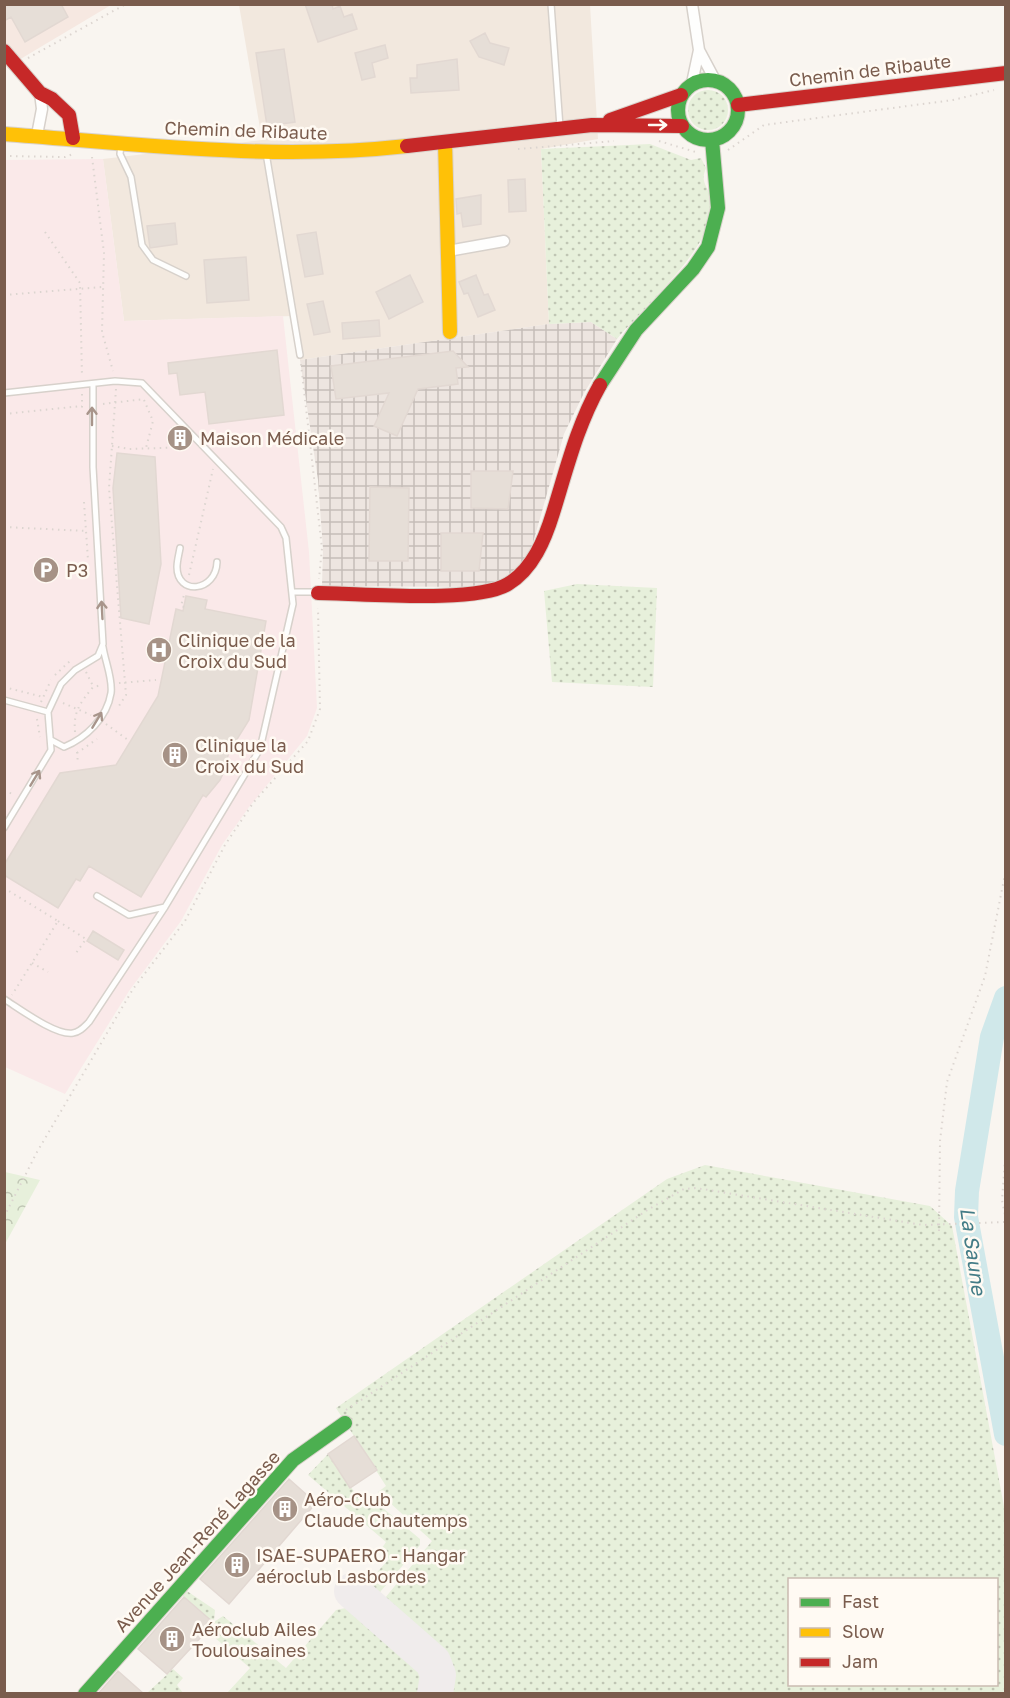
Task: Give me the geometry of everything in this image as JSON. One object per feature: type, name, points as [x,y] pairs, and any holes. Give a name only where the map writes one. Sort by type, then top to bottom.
[{"type":"street","points":[[692,4],[699,50],[692,83]]},
{"type":"street","points":[[699,50],[716,80]]},
{"type":"street","points":[[4,51],[40,93],[52,99],[69,115],[73,138]]},
{"type":"street","name":"Chemin de Ribaute","points":[[738,105],[1005,73]]},
{"type":"street","points":[[704,79],[716,80],[726,85],[734,94],[738,105],[738,117],[724,136],[712,140],[700,140],[682,126],[678,114],[681,95],[692,83],[704,79]]},
{"type":"street","points":[[37,135],[42,109],[40,93]]},
{"type":"street","name":"Chemin de Ribaute","points":[[592,125],[653,107],[681,95]]},
{"type":"street","name":"Chemin de Ribaute","points":[[4,134],[266,153],[327,152],[445,142],[592,125],[682,126]]},
{"type":"street","points":[[318,592],[473,595],[505,586],[522,574],[538,555],[579,427],[602,382],[631,338],[660,302],[697,265],[707,249],[714,231],[718,207],[718,183],[712,140]]},
{"type":"street","points":[[445,142],[450,332]]},
{"type":"street","points":[[448,251],[504,241]]},
{"type":"street","name":"Avenue Jean-René Lagasse","points":[[85,1694],[292,1460],[342,1419]]},
{"type":"lane","points":[[551,4],[560,129]]},
{"type":"lane","points":[[121,142],[120,154],[131,177],[142,245],[153,260],[186,276]]},
{"type":"lane","points":[[266,153],[300,355]]},
{"type":"lane","points":[[4,401],[5,393],[115,381],[142,383],[281,527],[286,538],[293,604],[261,749],[165,908],[89,1022],[80,1031],[71,1034],[58,1032],[6,1000]]},
{"type":"lane","points":[[51,740],[64,747],[85,737],[99,719],[111,693],[103,644],[93,467],[93,384]]},
{"type":"lane","points":[[180,548],[177,567],[181,581],[186,585],[199,587],[210,581],[217,570],[217,562]]},
{"type":"lane","points":[[292,592],[318,592]]},
{"type":"lane","points":[[4,828],[48,756],[51,740],[48,712],[61,684],[75,670],[98,656],[103,644]]},
{"type":"lane","points":[[4,700],[48,712]]},
{"type":"lane","points":[[97,896],[129,915],[165,908]]},
{"type":"path","points":[[15,65],[126,4]]},
{"type":"path","points":[[4,156],[64,157],[81,151]]},
{"type":"path","points":[[92,157],[104,254],[102,332],[115,381],[116,403],[109,488],[126,695],[113,715]]},
{"type":"path","points":[[45,232],[80,283],[82,378]]},
{"type":"path","points":[[4,295],[102,287]]},
{"type":"path","points":[[101,404],[145,398],[153,421],[145,449]]},
{"type":"path","points":[[4,414],[88,405]]},
{"type":"path","points":[[112,446],[145,449],[191,447],[195,451]]},
{"type":"path","points":[[206,462],[220,477]]},
{"type":"path","points":[[184,607],[181,606],[213,469]]},
{"type":"path","points":[[84,506],[88,561]]},
{"type":"path","points":[[4,527],[112,531]]},
{"type":"path","points":[[86,672],[93,687]]},
{"type":"path","points":[[40,702],[48,686]]},
{"type":"path","points":[[4,687],[53,699],[99,719],[128,740]]},
{"type":"path","points":[[37,718],[37,730]]},
{"type":"path","points":[[77,753],[92,744],[107,725]]},
{"type":"path","points":[[939,1231],[940,1141],[947,1082],[985,976],[1005,869]]},
{"type":"path","points":[[4,888],[86,939],[76,953]]},
{"type":"path","points":[[6,1000],[58,921]]},
{"type":"path","points":[[4,1217],[37,1152],[133,989],[185,921]]},
{"type":"path","points":[[32,963],[48,972]]},
{"type":"path","points":[[342,1419],[649,1209],[684,1189],[696,1188],[737,1193],[923,1225],[991,1224],[1005,1221],[1002,1200],[1005,1147]]},
{"type":"shaded area","points":[[5,5],[111,5],[7,67],[5,63]]},
{"type":"shaded area","points":[[239,5],[590,5],[598,139],[541,149],[549,324],[300,360],[292,316],[124,321],[103,159],[262,140]]},
{"type":"shaded area","name":"Clinique de la Croix du Sud","points":[[103,159],[124,321],[283,316],[309,552],[317,708],[307,736],[249,807],[222,845],[181,921],[129,991],[65,1094],[5,1067],[5,160]]},
{"type":"shaded area","points":[[591,322],[617,339],[584,393],[564,434],[529,557],[516,571],[499,581],[479,587],[322,586],[323,549],[318,480],[300,360],[549,324]]},
{"type":"green space","points":[[708,90],[722,96],[728,110],[722,124],[708,130],[694,124],[688,110],[694,96]]},
{"type":"green space","points":[[650,144],[691,160],[701,158],[706,168],[704,179],[709,193],[710,210],[707,226],[701,239],[680,269],[617,339],[591,322],[549,324],[541,149]]},
{"type":"green space","points":[[577,584],[657,588],[653,687],[552,682],[544,591]]},
{"type":"green space","points":[[705,1165],[930,1206],[952,1226],[1005,1512],[1005,1693],[444,1693],[445,1678],[435,1653],[415,1632],[380,1604],[432,1541],[378,1492],[386,1486],[336,1408],[667,1179]]},
{"type":"green space","points":[[4,1172],[40,1180],[5,1244]]},
{"type":"green space","points":[[328,1454],[362,1503],[371,1498],[420,1539],[420,1545],[375,1598],[362,1589],[389,1559],[380,1551],[386,1542],[308,1475]]},
{"type":"green space","points":[[184,1589],[215,1610],[214,1622],[223,1616],[286,1668],[336,1610],[355,1606],[421,1665],[428,1678],[426,1694],[227,1693],[250,1668],[207,1631],[213,1623],[182,1595]]},
{"type":"green space","points":[[173,1669],[183,1678],[177,1685],[183,1693],[147,1693]]},
{"type":"building","points":[[4,4],[61,4],[68,17],[25,42],[11,17],[4,21]]},
{"type":"building","points":[[305,4],[332,4],[333,9],[340,6],[344,17],[352,14],[357,29],[318,42]]},
{"type":"building","points":[[485,33],[490,43],[509,48],[504,65],[479,57],[470,41]]},
{"type":"building","points":[[385,45],[388,58],[372,63],[375,77],[362,80],[355,53]]},
{"type":"building","points":[[284,49],[295,122],[267,126],[256,53]]},
{"type":"building","points":[[457,59],[459,90],[411,93],[410,78],[417,78],[417,65]]},
{"type":"building","points":[[525,179],[526,211],[509,212],[508,180]]},
{"type":"building","points":[[481,195],[481,224],[463,227],[461,213],[457,214],[456,199]]},
{"type":"building","points":[[175,223],[177,244],[150,248],[147,226]]},
{"type":"building","points":[[316,232],[323,274],[305,277],[297,235]]},
{"type":"building","points":[[246,257],[249,300],[207,303],[204,260]]},
{"type":"building","points":[[410,275],[423,302],[389,319],[376,292]]},
{"type":"building","points":[[476,275],[484,295],[488,294],[495,310],[478,317],[468,293],[464,294],[459,282]]},
{"type":"building","points":[[323,301],[330,332],[314,335],[307,304]]},
{"type":"building","points":[[379,320],[380,336],[343,339],[342,323]]},
{"type":"building","points":[[277,350],[284,415],[209,424],[205,392],[180,395],[177,373],[169,374],[168,363]]},
{"type":"building","points":[[453,351],[468,367],[456,368],[458,384],[418,389],[397,436],[374,426],[389,393],[336,399],[331,366]]},
{"type":"building","points":[[117,453],[155,457],[161,564],[149,624],[121,618],[113,488]]},
{"type":"building","points":[[471,471],[513,471],[508,509],[471,508]]},
{"type":"building","points":[[370,487],[409,488],[408,561],[369,561]]},
{"type":"building","points":[[441,533],[483,533],[479,571],[441,571]]},
{"type":"building","name":"Clinique la Croix du Sud","points":[[186,596],[207,600],[205,609],[266,621],[249,720],[229,752],[227,759],[229,760],[220,780],[206,797],[203,795],[141,897],[89,866],[80,881],[76,879],[58,908],[4,875],[4,865],[60,773],[116,765],[158,696],[176,609],[183,611]]},
{"type":"building","points":[[93,931],[124,950],[118,960],[87,941]]},
{"type":"building","points":[[354,1436],[377,1470],[350,1488],[328,1454]]},
{"type":"building","points":[[289,1479],[316,1503],[229,1604],[200,1579]]},
{"type":"building","name":"Aéroclub Ailes Toulousaines","points":[[184,1597],[214,1623],[167,1674],[138,1649]]},
{"type":"building","points":[[118,1671],[144,1694],[98,1694]]},
{"type":"waterway","name":"La Saune","points":[[1006,998],[992,1037],[967,1191],[966,1217],[1006,1434]]},
{"type":"taxiway","points":[[352,1591],[433,1662],[438,1675],[435,1694]]},
{"type":"traffic: fast","points":[[702,80],[714,80],[725,85],[733,93],[738,110],[736,122],[725,135],[714,140],[702,140],[691,135],[683,127],[678,116],[678,104],[683,93],[691,85],[702,80]]},
{"type":"traffic: fast","points":[[600,385],[636,330],[693,269],[708,247],[718,208],[712,140]]},
{"type":"traffic: fast","points":[[85,1694],[293,1460],[345,1423]]},
{"type":"traffic: slow","points":[[4,134],[155,146],[256,151],[306,152],[407,146]]},
{"type":"traffic: slow","points":[[445,142],[450,332]]},
{"type":"traffic: jam","points":[[4,51],[40,93],[52,99],[69,115],[73,138]]},
{"type":"traffic: jam","points":[[738,105],[1006,73]]},
{"type":"traffic: jam","points":[[610,120],[681,95]]},
{"type":"traffic: jam","points":[[407,146],[592,125],[682,126]]},
{"type":"traffic: jam","points":[[318,593],[444,596],[492,590],[517,578],[531,562],[542,543],[579,432],[600,385]]},
{"type":"place","name":"Maison Médicale","points":[[180,438]]},
{"type":"place","name":"P3","points":[[46,570]]},
{"type":"place","name":"Clinique de la Croix du Sud","points":[[159,650]]},
{"type":"place","name":"Clinique la Croix du Sud","points":[[175,755]]},
{"type":"place","name":"Aéro-Club Claude Chautemps","points":[[285,1509]]},
{"type":"place","name":"ISAE-SUPAERO - Hangar aéroclub Lasbordes","points":[[237,1565]]},
{"type":"place","name":"Aéroclub Ailes Toulousaines","points":[[172,1639]]}]
